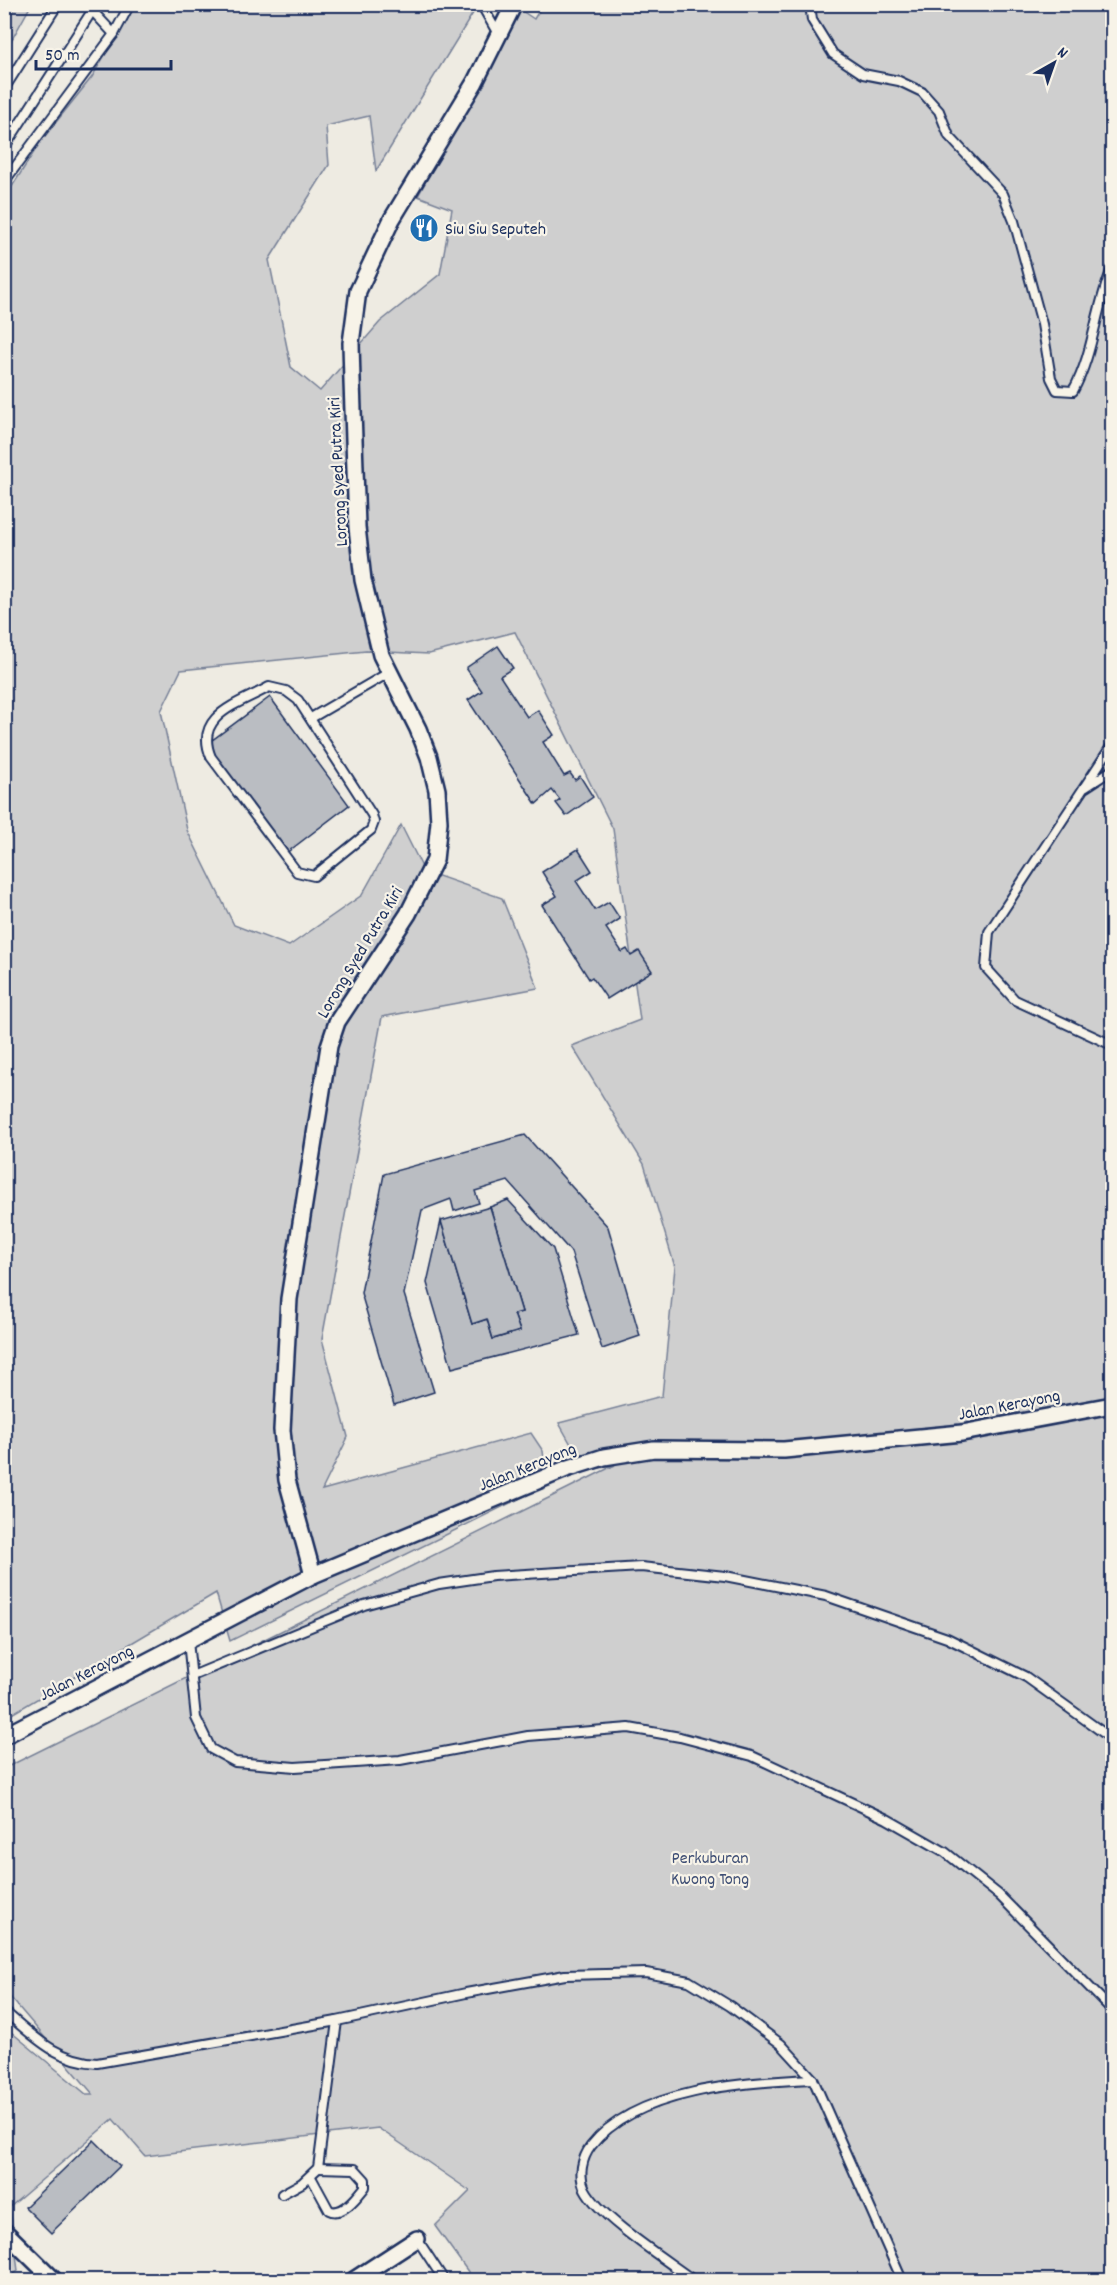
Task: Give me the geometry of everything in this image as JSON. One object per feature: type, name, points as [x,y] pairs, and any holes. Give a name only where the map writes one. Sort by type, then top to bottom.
[{"type":"street","name":"Lorong Syed Putra Kiri","points":[[313,1575],[287,1480],[282,1430],[289,1299],[327,1058],[337,1022],[408,914],[435,860],[440,822],[437,790],[429,758],[381,655],[363,580],[357,527],[351,343],[358,291],[392,219],[475,82],[514,4]]},
{"type":"street","name":"Jalan Kerayong","points":[[4,1736],[313,1575],[566,1469],[604,1457],[654,1449],[784,1450],[962,1433],[1113,1405]]},
{"type":"street","points":[[4,2231],[54,2280]]},
{"type":"street","points":[[354,2280],[417,2239]]},
{"type":"lane","points":[[4,88],[58,4]]},
{"type":"lane","points":[[86,4],[114,34]]},
{"type":"lane","points":[[4,182],[114,34],[130,4]]},
{"type":"lane","points":[[481,4],[498,34]]},
{"type":"lane","points":[[810,4],[812,20],[833,54],[863,74],[899,81],[922,92],[939,111],[949,136],[1003,194],[1017,232],[1042,324],[1051,378],[1057,390],[1073,391],[1085,369],[1100,298],[1113,269]]},
{"type":"lane","points":[[4,148],[93,11]]},
{"type":"lane","points":[[311,718],[390,672]]},
{"type":"lane","points":[[269,687],[286,691],[298,700],[311,718],[372,814],[374,822],[370,830],[314,876],[297,872],[211,757],[205,742],[208,726],[214,717],[269,687]]},
{"type":"lane","points":[[1113,746],[989,932],[986,968],[1015,1000],[1113,1045]]},
{"type":"lane","points":[[1083,789],[1113,770]]},
{"type":"lane","points":[[192,1676],[364,1605],[439,1584],[493,1576],[641,1567],[725,1576],[826,1596],[947,1638],[1026,1677],[1113,1739]]},
{"type":"lane","points":[[188,1641],[196,1718],[211,1749],[235,1762],[295,1767],[400,1760],[528,1736],[629,1728],[680,1737],[752,1756],[887,1819],[945,1852],[999,1895],[1113,2010]]},
{"type":"lane","points":[[4,2011],[55,2053],[69,2060],[97,2064],[337,2021],[466,1993],[565,1975],[646,1973],[689,1981],[730,2006],[781,2044],[813,2079],[840,2134],[902,2280]]},
{"type":"lane","points":[[282,2194],[310,2177],[318,2168],[337,2021]]},
{"type":"lane","points":[[693,2280],[600,2208],[584,2188],[581,2169],[586,2153],[600,2135],[625,2117],[675,2097],[773,2081],[813,2079]]},
{"type":"lane","points":[[310,2177],[328,2210],[333,2213],[350,2204],[365,2187],[365,2180],[355,2169],[318,2168]]},
{"type":"lane","points":[[417,2239],[444,2280]]},
{"type":"green space","name":"Perkuburan Kwong Tong","points":[[543,4],[1112,5],[1112,2280],[474,2280],[435,2226],[470,2191],[378,2128],[145,2156],[113,2119],[10,2207],[18,2271],[5,2280],[5,2027],[86,2094],[93,2094],[5,1991],[5,1768],[615,1465],[586,1471],[559,1423],[662,1396],[675,1267],[644,1164],[572,1046],[640,1020],[613,829],[515,632],[429,654],[366,651],[181,670],[161,711],[187,830],[234,925],[289,946],[362,895],[401,825],[424,871],[502,898],[538,988],[382,1017],[322,1339],[348,1437],[322,1490],[531,1433],[543,1451],[547,1485],[230,1641],[216,1593],[5,1718],[4,199],[41,141],[92,77],[134,5],[478,5],[376,171],[369,116],[326,126],[329,165],[269,260],[291,367],[320,391],[380,322],[440,274],[452,209],[418,196],[519,9],[534,19]]},
{"type":"green space","points":[[16,5],[31,5],[5,52],[5,20]]},
{"type":"building","points":[[498,646],[513,668],[500,676],[527,717],[538,710],[554,735],[543,742],[564,776],[570,773],[575,780],[580,776],[593,797],[566,816],[556,803],[560,800],[552,790],[536,804],[468,700],[482,691],[466,668]]},
{"type":"building","points":[[270,697],[349,805],[285,854],[207,744]]},
{"type":"building","points":[[578,849],[592,871],[576,881],[595,910],[609,902],[620,919],[606,928],[622,952],[627,949],[631,956],[639,951],[652,971],[607,999],[592,977],[589,979],[542,905],[557,896],[542,872]]},
{"type":"building","points":[[525,1135],[608,1227],[640,1336],[602,1349],[571,1252],[508,1181],[475,1191],[479,1203],[454,1211],[451,1199],[422,1210],[404,1294],[434,1392],[394,1405],[361,1293],[384,1174]]},
{"type":"building","points":[[508,1200],[553,1249],[579,1335],[452,1368],[427,1283],[441,1221],[472,1324],[487,1319],[493,1339],[520,1331],[514,1314],[522,1312],[490,1207]]},
{"type":"building","points":[[490,1207],[522,1312],[514,1314],[520,1331],[493,1339],[487,1319],[472,1324],[441,1221]]},
{"type":"building","points":[[94,2140],[120,2166],[51,2233],[25,2207]]},
{"type":"place","name":"Siu Siu Seputeh","points":[[424,228]]}]
